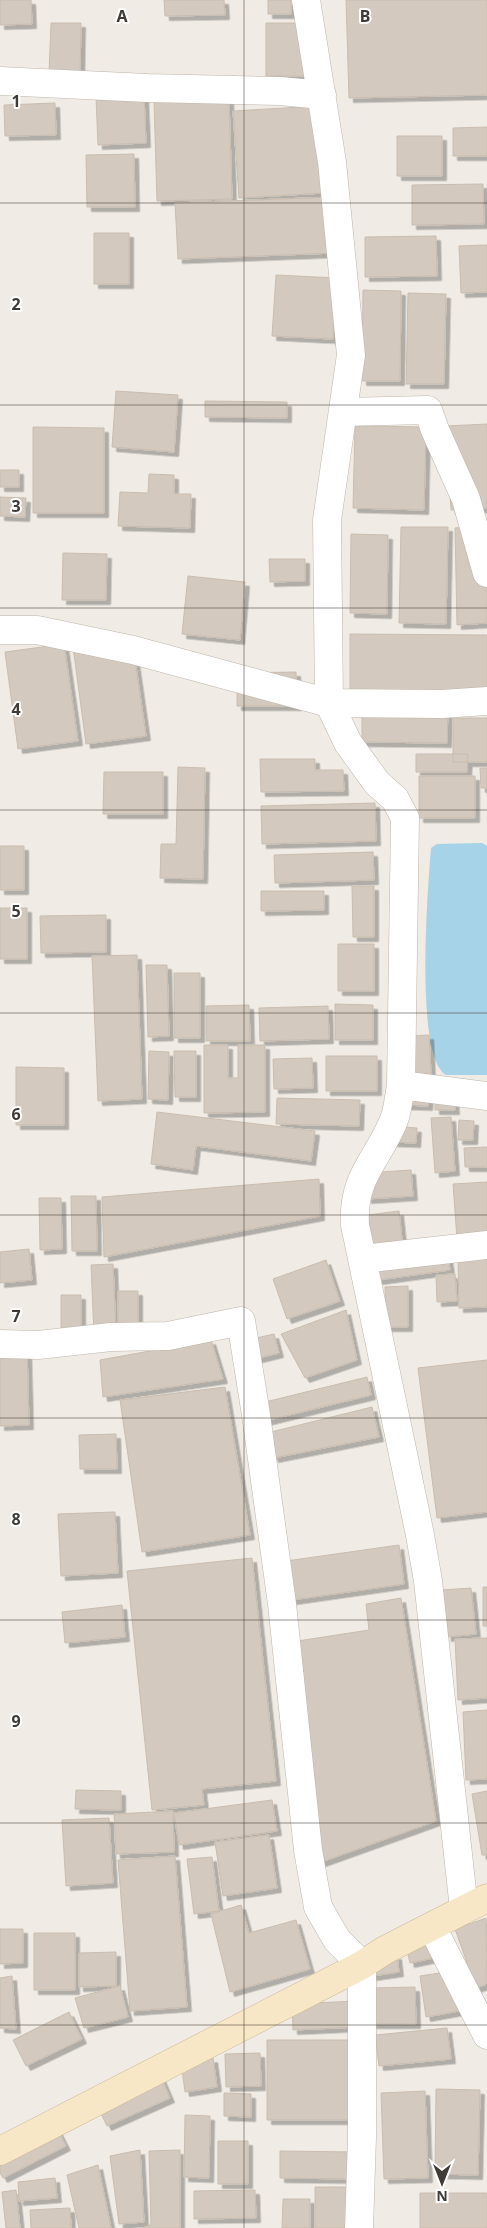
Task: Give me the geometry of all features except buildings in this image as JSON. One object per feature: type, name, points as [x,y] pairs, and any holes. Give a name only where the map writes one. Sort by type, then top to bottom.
[{"type":"main road","points":[[0,2150],[362,1964],[476,1903]]},
{"type":"street","points":[[306,0],[332,162],[351,355],[327,520],[329,703],[348,743],[377,783],[395,799],[405,818],[401,1085],[394,1120],[367,1168],[356,1195],[355,1225],[428,1581],[476,1903]]},
{"type":"street","points":[[0,81],[322,95]]},
{"type":"street","points":[[343,412],[428,410],[435,430],[466,498],[487,573]]},
{"type":"street","points":[[0,630],[37,630],[133,650],[329,703],[442,704],[487,701]]},
{"type":"street","points":[[401,1085],[487,1096]]},
{"type":"street","points":[[363,1259],[487,1245]]},
{"type":"street","points":[[0,1344],[38,1345],[111,1337],[168,1336],[241,1321],[282,1604],[308,1850],[318,1906],[337,1940],[362,1964],[362,2138],[359,2228]]},
{"type":"street","points":[[432,1927],[487,2035]]},
{"type":"water","points":[[482,843],[487,846],[487,1075],[446,1075],[436,1062],[430,1037],[426,1005],[426,931],[431,848],[437,844]]}]
